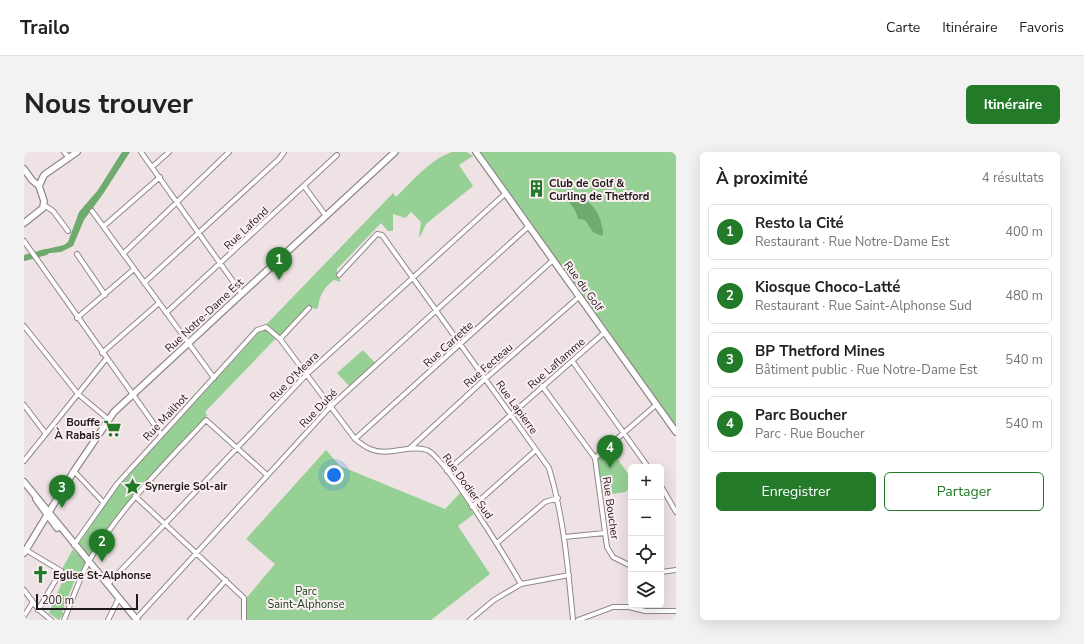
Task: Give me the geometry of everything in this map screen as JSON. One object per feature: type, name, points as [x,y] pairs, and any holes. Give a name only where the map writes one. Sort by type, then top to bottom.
[{"type":"street","points":[[64,152],[68,158]]},
{"type":"street","points":[[24,223],[41,210],[44,205],[40,186],[44,175],[77,152]]},
{"type":"street","points":[[142,152],[242,294]]},
{"type":"street","points":[[152,167],[169,152]]},
{"type":"street","points":[[144,283],[284,152]]},
{"type":"street","name":"Rue Notre-Dame Est","points":[[25,552],[74,471],[108,419],[395,152]]},
{"type":"street","name":"Rue du Golf","points":[[476,152],[676,432]]},
{"type":"street","points":[[123,254],[227,153]]},
{"type":"street","name":"Rue Lafond","points":[[166,313],[337,155]]},
{"type":"street","points":[[24,169],[32,180],[40,186]]},
{"type":"street","points":[[104,226],[160,177]]},
{"type":"street","points":[[304,186],[326,216]]},
{"type":"street","name":"Rue O'Meara","points":[[108,584],[307,374],[506,193]]},
{"type":"street","points":[[44,205],[53,211],[68,231]]},
{"type":"street","points":[[92,211],[214,378]]},
{"type":"street","name":"Rue Dubé","points":[[137,620],[196,552],[331,406],[529,226]]},
{"type":"street","name":"Rue Lapierre","points":[[339,275],[379,233],[382,235],[549,468],[558,498],[564,537],[569,574],[572,620]]},
{"type":"street","points":[[24,241],[106,359],[161,434]]},
{"type":"street","points":[[77,254],[105,295]]},
{"type":"street","name":"Rue Carrette","points":[[355,439],[553,260]]},
{"type":"street","points":[[77,318],[134,269]]},
{"type":"street","name":"Rue Fecteau","points":[[410,448],[485,379],[580,296]]},
{"type":"street","points":[[102,353],[159,303]]},
{"type":"street","points":[[280,339],[309,308]]},
{"type":"street","points":[[24,326],[78,394],[108,419]]},
{"type":"street","name":"Rue Mailhot","points":[[74,545],[117,484],[161,434],[261,328],[269,328],[280,339]]},
{"type":"street","name":"Rue Laflamme","points":[[447,471],[542,386],[573,362],[605,332]]},
{"type":"street","name":"Rue Dodier Sud","points":[[280,339],[355,439],[371,450],[386,452],[410,448],[430,451],[447,471],[497,543],[521,584]]},
{"type":"street","points":[[24,461],[106,359]]},
{"type":"street","points":[[573,362],[646,464]]},
{"type":"street","name":"Rue Boucher","points":[[542,386],[595,458],[607,547],[613,557],[628,564]]},
{"type":"street","points":[[595,458],[657,404]]},
{"type":"street","points":[[24,405],[46,434]]},
{"type":"street","points":[[64,620],[88,562],[113,524],[135,496],[206,420],[267,475]]},
{"type":"street","points":[[472,507],[536,450]]},
{"type":"street","points":[[74,471],[103,502]]},
{"type":"street","points":[[24,482],[74,545],[137,620]]},
{"type":"street","points":[[664,491],[676,512]]},
{"type":"street","points":[[135,496],[244,598],[244,620]]},
{"type":"street","points":[[497,543],[545,502],[558,498]]},
{"type":"street","points":[[564,537],[605,532]]},
{"type":"street","points":[[25,552],[61,571],[38,610]]},
{"type":"street","points":[[664,572],[676,570]]},
{"type":"street","points":[[470,620],[494,600],[521,584],[569,574]]},
{"type":"street","points":[[190,620],[226,580]]},
{"type":"street","points":[[24,590],[38,610],[51,620]]},
{"type":"street","points":[[108,620],[119,598]]},
{"type":"street","points":[[24,616],[33,602]]},
{"type":"street","points":[[578,620],[613,607],[629,607],[645,611],[676,611]]},
{"type":"green space","points":[[452,152],[467,152],[473,156],[459,165],[473,186],[426,224],[420,237],[421,222],[411,212],[405,218],[393,214],[393,231],[388,231],[381,223],[337,269],[337,274],[341,282],[334,280],[327,286],[321,296],[318,308],[315,309],[309,306],[281,337],[279,335],[205,412],[207,415],[127,503],[112,522],[89,558],[78,545],[116,489],[261,330],[393,193],[396,197],[436,160]]},
{"type":"green space","points":[[476,152],[676,152],[676,432]]},
{"type":"green space","points":[[363,350],[376,364],[351,388],[337,373]]},
{"type":"green space","points":[[609,447],[628,474],[628,490],[625,492],[600,496],[595,458]]},
{"type":"green space","name":"Parc Saint-Alphonse","points":[[326,450],[340,466],[445,509],[460,493],[474,514],[458,526],[490,574],[431,620],[244,620],[244,601],[275,564],[246,539]]},
{"type":"green space","points":[[73,549],[86,563],[82,572],[78,572],[62,612],[64,613],[59,620],[49,613],[65,575],[62,569]]},
{"type":"shaded area","points":[[122,152],[130,152],[84,220],[73,246],[61,252],[39,254],[38,251],[64,245],[68,242],[79,212],[98,190]]},
{"type":"shaded area","points":[[567,193],[586,200],[595,209],[600,220],[603,232],[602,236],[593,232],[585,220],[578,219],[576,212],[565,194]]},
{"type":"waterway","points":[[24,258],[46,252]]},
{"type":"place","name":"Club de Golf & Curling de Thetford","points":[[536,189]]},
{"type":"place","name":"Resto la Cité","points":[[279,280]]},
{"type":"place","name":"Bouffe À Rabais","points":[[113,428]]},
{"type":"place","name":"Parc Boucher","points":[[610,468]]},
{"type":"place","name":"Synergie Sol-air","points":[[132,486]]},
{"type":"place","name":"BP Thetford Mines","points":[[62,508]]},
{"type":"place","name":"Kiosque Choco-Latté","points":[[102,562]]},
{"type":"place","name":"Eglise St-Alphonse","points":[[40,575]]}]
